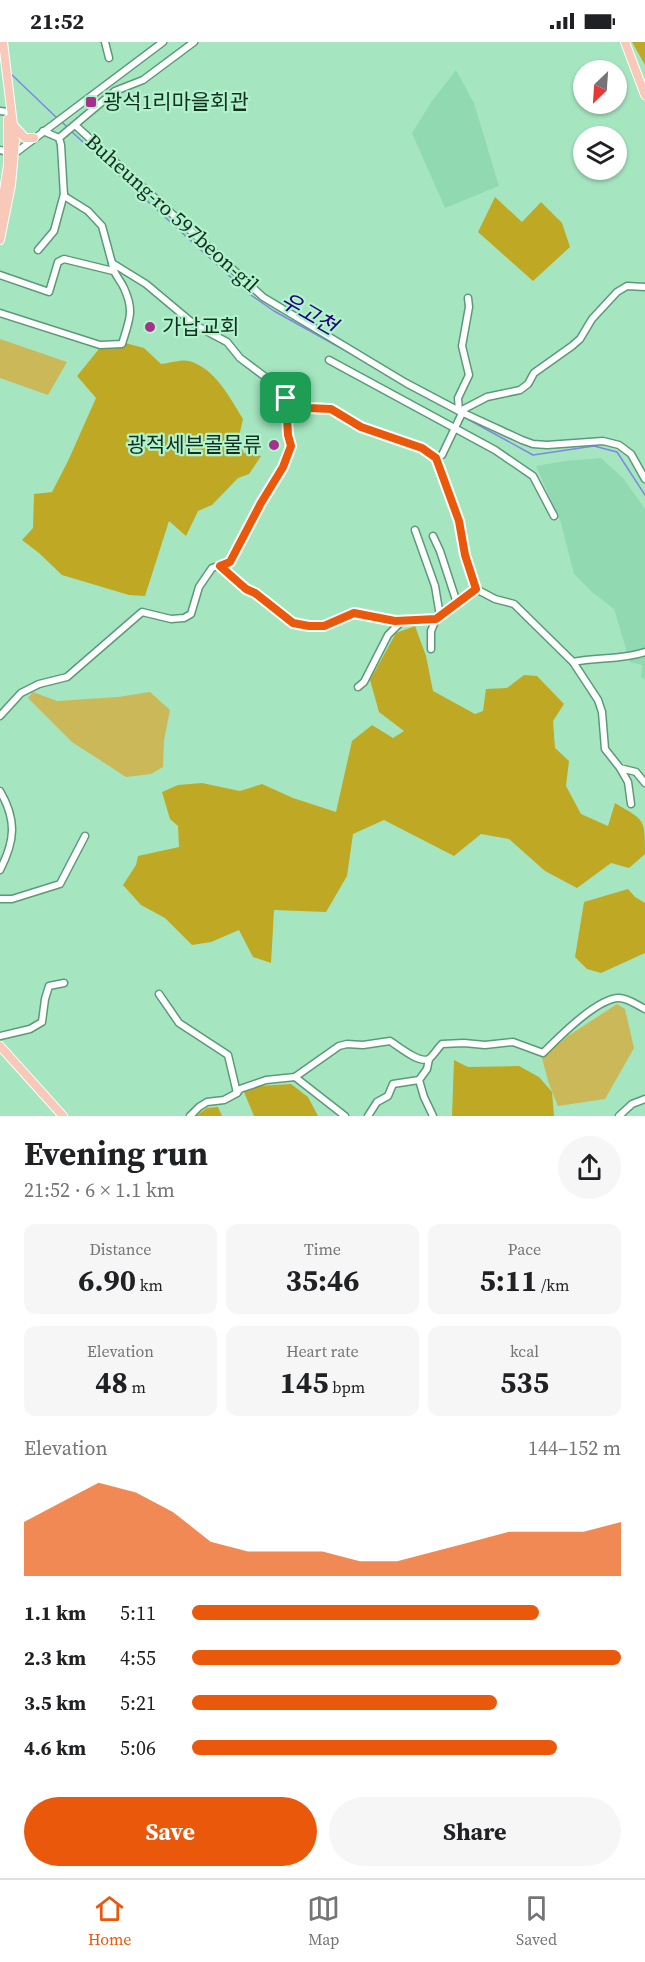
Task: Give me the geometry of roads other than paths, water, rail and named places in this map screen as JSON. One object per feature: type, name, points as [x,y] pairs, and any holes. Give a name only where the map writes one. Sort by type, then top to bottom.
[{"type":"main road","points":[[0,240],[11,185],[4,111],[3,42]]},
{"type":"main road","points":[[628,43],[645,95]]},
{"type":"main road","points":[[0,46],[4,59]]},
{"type":"main road","points":[[4,79],[15,127],[21,134],[30,139],[34,138]]},
{"type":"main road","points":[[0,216],[7,152],[14,122]]},
{"type":"main road","points":[[0,1046],[63,1116]]},
{"type":"street","points":[[105,42],[109,58]]},
{"type":"street","points":[[7,152],[34,138],[163,42]]},
{"type":"street","points":[[38,250],[54,231],[64,194],[62,136],[115,91],[144,80],[194,42]]},
{"type":"street","name":"Buheung-ro 597beon-gil","points":[[73,126],[263,297],[406,383],[461,413],[533,444],[564,445],[603,441],[619,445],[631,454],[645,479]]},
{"type":"street","points":[[46,129],[62,136]]},
{"type":"street","points":[[0,313],[100,345],[122,344],[132,310],[124,288],[113,271],[102,226],[88,211],[64,194]]},
{"type":"street","points":[[0,275],[49,292],[58,262],[64,259],[113,271]]},
{"type":"street","points":[[112,263],[153,290],[195,325],[228,342],[240,358],[264,376],[286,398],[308,408],[331,409],[361,427],[422,448],[436,458],[459,521],[465,555],[476,589],[495,599],[513,604],[573,662],[598,700],[602,712],[605,749],[628,782],[631,804]]},
{"type":"street","points":[[436,458],[442,455],[464,409],[487,397],[520,390],[528,384],[534,373],[580,339],[592,319],[617,292],[627,286],[645,286]]},
{"type":"street","points":[[461,413],[458,398],[469,375],[462,346],[469,307],[468,297]]},
{"type":"street","points":[[329,360],[495,450],[533,476],[554,516]]},
{"type":"street","points":[[0,716],[21,693],[39,684],[67,677],[142,612],[171,619],[184,618],[190,614],[199,587],[212,568],[230,562],[283,467],[291,446],[288,435],[286,398]]},
{"type":"street","points":[[415,530],[435,586],[438,617]]},
{"type":"street","points":[[433,536],[441,551],[457,603]]},
{"type":"street","points":[[220,566],[246,589],[255,593],[293,623],[324,626],[354,613],[395,621],[438,617]]},
{"type":"street","points":[[431,649],[430,631],[438,617],[476,589]]},
{"type":"street","points":[[358,687],[364,682],[388,635],[403,621]]},
{"type":"street","points":[[573,662],[592,658],[632,657],[645,652]]},
{"type":"street","points":[[620,768],[636,772],[645,783]]},
{"type":"street","points":[[0,791],[8,804],[12,837],[0,870]]},
{"type":"street","points":[[0,899],[12,899],[60,884],[85,837]]},
{"type":"street","points":[[0,1036],[30,1029],[42,1022],[49,987],[64,983]]},
{"type":"street","points":[[159,994],[179,1023],[228,1055],[237,1093]]},
{"type":"street","points":[[368,1116],[376,1102],[388,1096],[393,1084],[419,1080],[425,1074],[429,1059],[442,1044],[485,1045],[513,1042],[543,1053],[577,1021],[607,1001],[618,998],[629,1000],[645,1009]]},
{"type":"street","points":[[190,1116],[207,1102],[224,1100],[240,1089],[266,1080],[295,1077],[339,1046],[347,1044],[363,1045],[390,1041],[415,1058],[429,1059]]},
{"type":"street","points":[[295,1077],[345,1116]]},
{"type":"street","points":[[419,1080],[433,1116]]},
{"type":"street","points":[[619,1116],[632,1104],[645,1099]]},
{"type":"waterway","name":"우고천","points":[[11,74],[57,118]]},
{"type":"waterway","name":"우고천","points":[[61,121],[68,128]]},
{"type":"waterway","name":"우고천","points":[[72,132],[248,293],[274,311],[366,362]]},
{"type":"waterway","name":"우고천","points":[[462,416],[533,455],[594,446],[617,452],[645,495]]},
{"type":"place","name":"광석1리마을회관","points":[[91,102]]},
{"type":"place","name":"가납교회","points":[[150,327]]},
{"type":"place","name":"광적세븐콜물류","points":[[274,445]]}]
